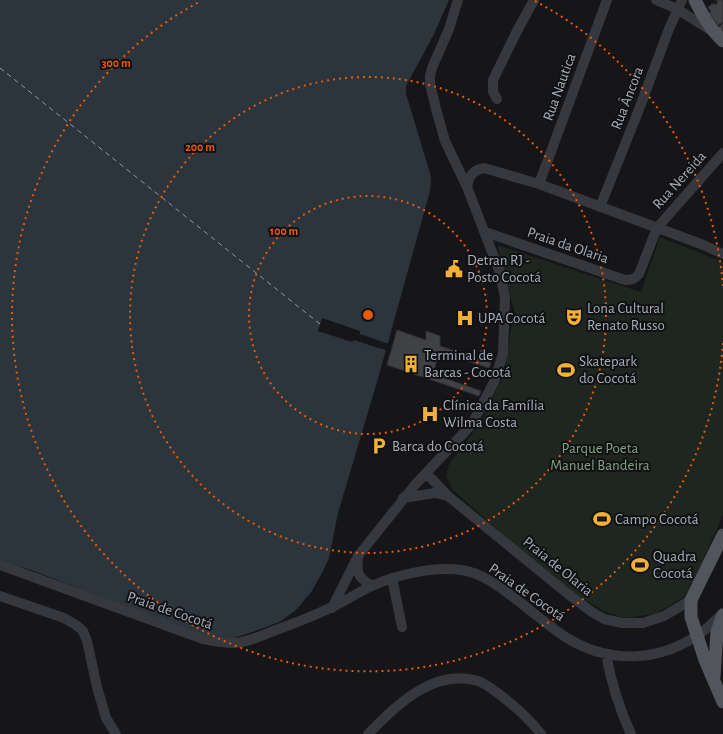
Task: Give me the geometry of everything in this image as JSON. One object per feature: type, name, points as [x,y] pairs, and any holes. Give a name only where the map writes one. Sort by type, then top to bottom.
[{"type":"main road","points":[[695,0],[703,18],[713,32],[723,41]]},
{"type":"main road","points":[[723,535],[691,600],[691,617],[705,660],[723,702]]},
{"type":"main road","points":[[714,681],[716,641],[719,624],[723,614]]},
{"type":"street","points":[[342,597],[358,556],[403,498],[472,424],[494,382],[503,354],[505,297],[499,270],[467,187],[445,141],[432,95],[430,76],[432,68],[449,29],[458,0]]},
{"type":"street","points":[[497,99],[493,92],[493,80],[534,0]]},
{"type":"street","name":"Rua Nautica","points":[[539,184],[607,0]]},
{"type":"street","points":[[656,0],[677,10],[713,32]]},
{"type":"street","name":"Rua Âncora","points":[[600,207],[682,0]]},
{"type":"street","name":"Rua Nereida","points":[[657,228],[723,153]]},
{"type":"street","points":[[467,187],[471,175],[478,169],[484,168],[539,184],[701,244],[723,254]]},
{"type":"street","name":"Praia da Olaria","points":[[485,232],[584,267],[625,280],[632,280],[639,274],[657,228]]},
{"type":"street","name":"Praia de Olaria","points":[[426,473],[448,496],[568,594],[604,619],[622,623],[643,623],[664,616],[691,600]]},
{"type":"street","points":[[403,498],[431,494],[448,496]]},
{"type":"street","points":[[358,556],[358,574],[362,580],[372,586]]},
{"type":"street","name":"Praia de Cocotá","points":[[0,565],[117,607],[181,632],[216,642],[234,643],[248,640],[332,608],[342,597],[392,578],[445,569],[462,570],[493,582],[565,636],[590,649],[611,655],[627,657],[647,656],[668,651],[697,636],[723,614]]},
{"type":"street","points":[[392,578],[402,627]]},
{"type":"street","points":[[0,596],[64,618],[83,631],[87,641],[97,687],[106,718],[116,734]]},
{"type":"street","points":[[611,655],[612,683],[631,734]]},
{"type":"street","points":[[368,734],[417,691],[437,681],[466,678],[479,682],[493,689],[515,707],[541,734]]},
{"type":"green space","name":"Parque Poeta Manuel Bandeira","points":[[660,237],[723,262],[723,515],[700,567],[684,597],[655,614],[624,618],[605,612],[571,591],[530,559],[452,489],[446,476],[449,464],[482,421],[492,397],[504,375],[514,310],[497,245],[641,292]]},
{"type":"shaded area","points":[[0,0],[449,0],[434,34],[406,86],[406,94],[430,173],[430,191],[379,375],[338,513],[329,558],[312,591],[296,610],[281,621],[234,638],[203,636],[31,570],[0,561]]},
{"type":"pier","points":[[322,318],[360,331],[360,334],[389,344],[388,351],[354,340],[352,342],[318,331]]},
{"type":"building","points":[[716,0],[723,0],[723,22],[718,25],[709,13],[711,12],[708,7],[714,3],[715,5],[718,3]]},
{"type":"building","points":[[723,23],[723,33],[718,28]]},
{"type":"building","name":"Terminal de Barcas - Cocotá","points":[[397,330],[426,340],[426,331],[440,336],[440,346],[491,363],[489,368],[439,352],[433,374],[481,391],[479,396],[387,365]]},
{"type":"ferry route","points":[[0,68],[320,324]]},
{"type":"place","name":"Detran RJ - Posto Cocotá","points":[[454,269]]},
{"type":"place","name":"Lona Cultural Renato Russo","points":[[574,317]]},
{"type":"place","name":"UPA Cocotá","points":[[465,318]]},
{"type":"place","name":"Terminal de Barcas - Cocotá","points":[[411,364]]},
{"type":"place","name":"Skatepark do Cocotá","points":[[566,370]]},
{"type":"place","name":"Clínica da Família Wilma Costa","points":[[430,414]]},
{"type":"place","name":"Barca do Cocotá","points":[[379,446]]},
{"type":"place","name":"Campo Cocotá","points":[[602,519]]},
{"type":"place","name":"Quadra Cocotá","points":[[640,565]]}]
